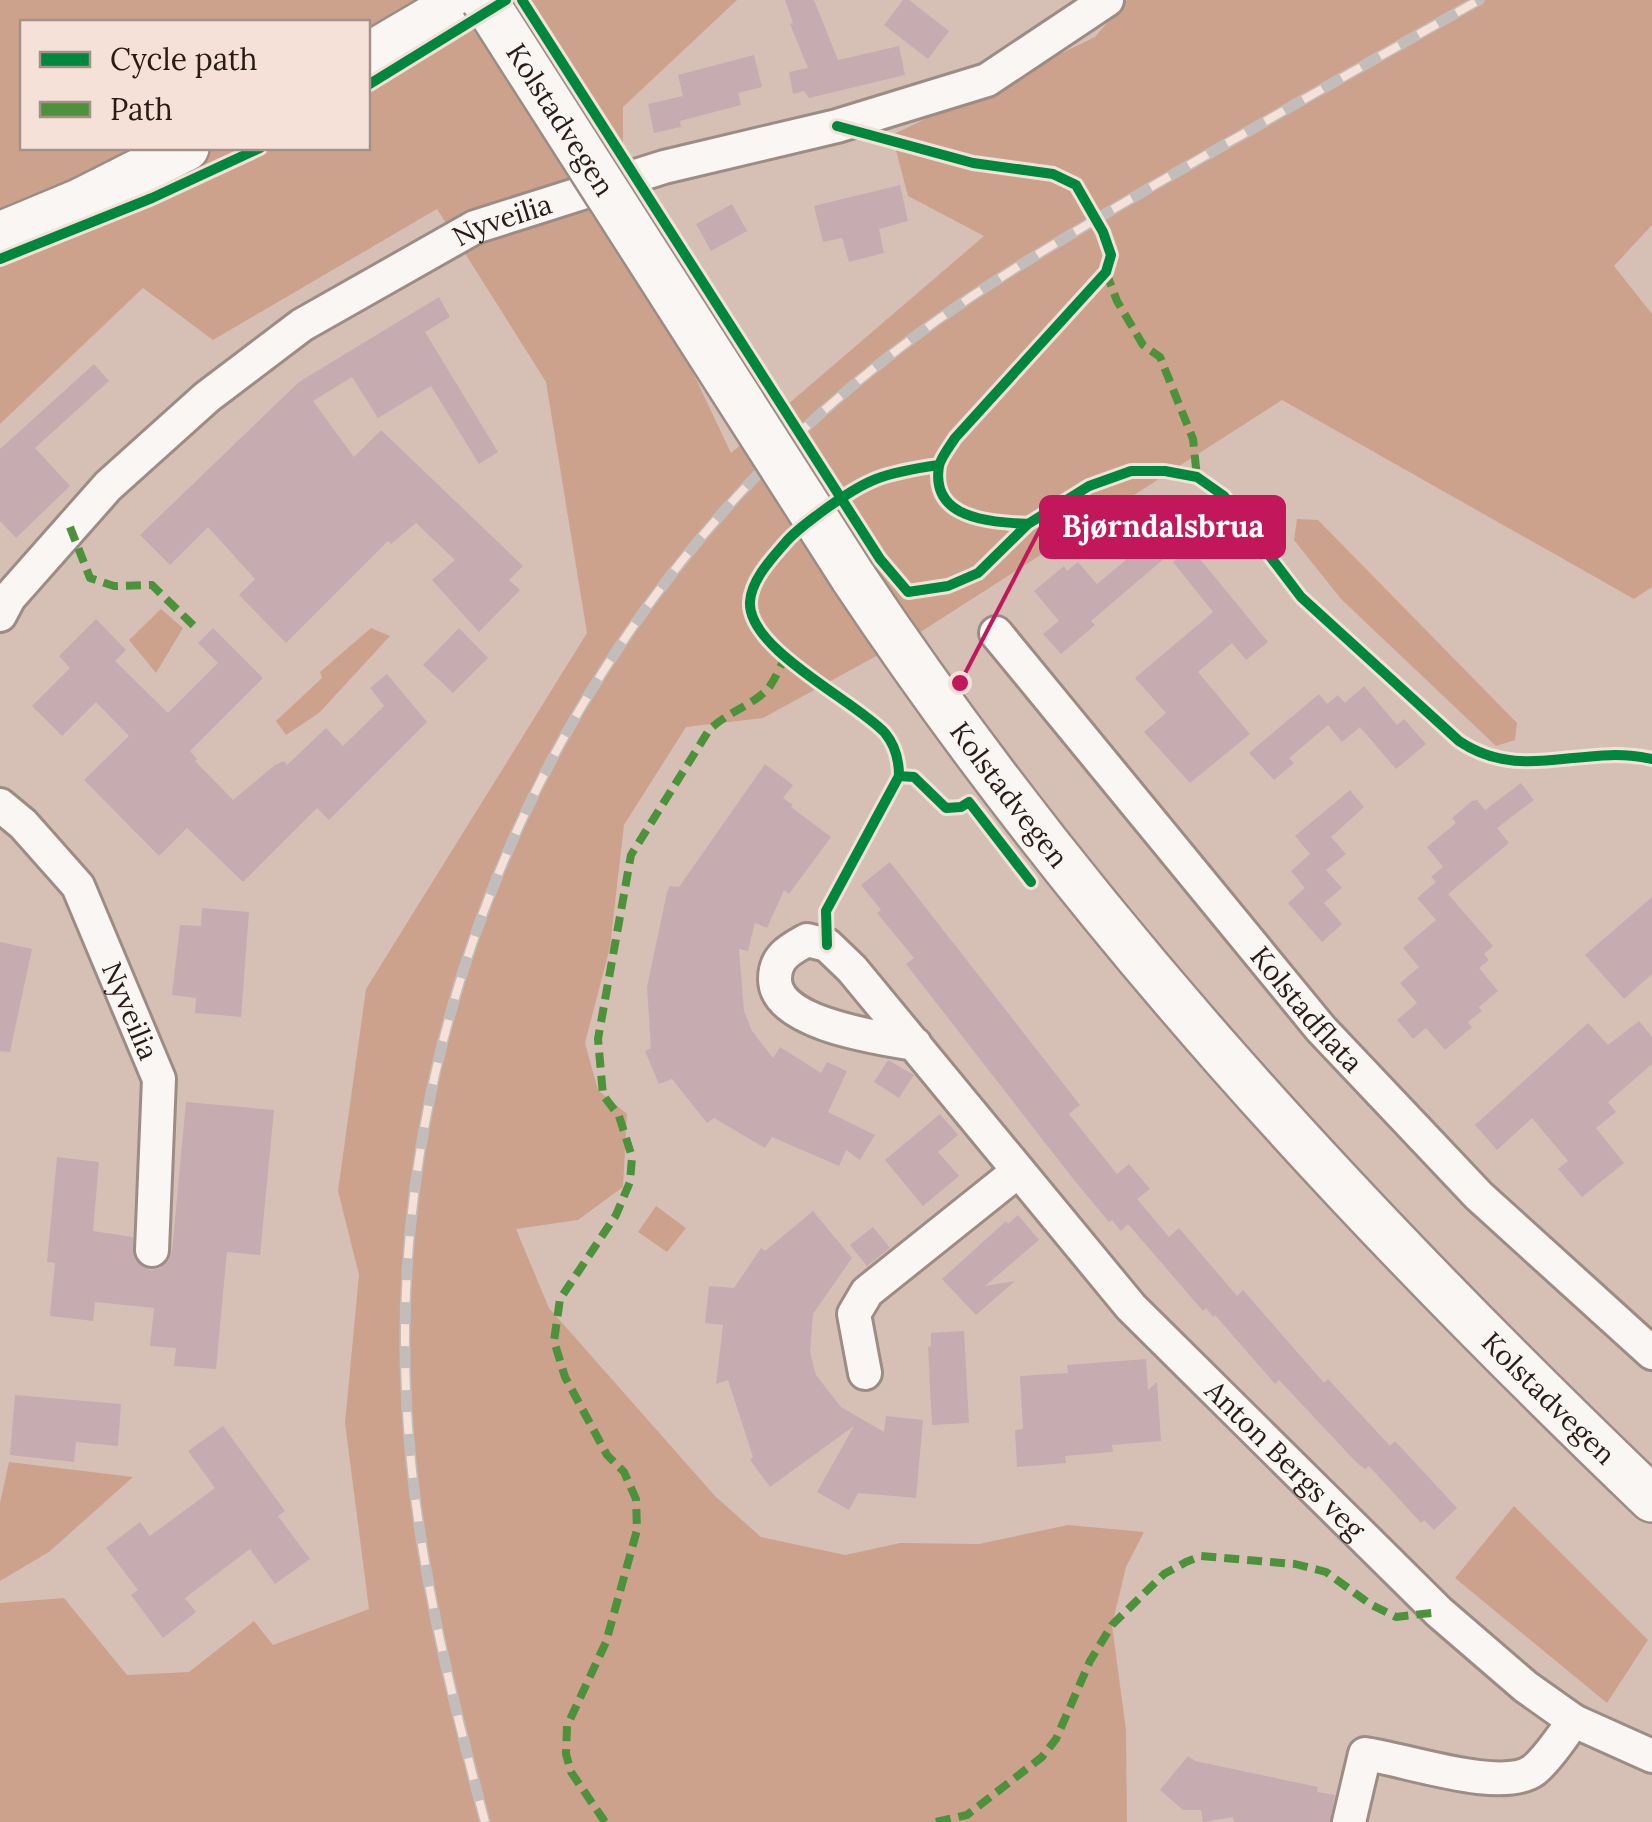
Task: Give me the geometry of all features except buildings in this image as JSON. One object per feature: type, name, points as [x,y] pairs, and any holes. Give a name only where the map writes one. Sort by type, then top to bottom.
[{"type":"main road","points":[[370,55],[463,0]]},
{"type":"main road","name":"Kolstadvegen","points":[[484,0],[853,577],[1004,792],[1123,942],[1236,1073],[1429,1280],[1652,1498]]},
{"type":"main road","points":[[0,235],[79,202],[182,150]]},
{"type":"street","name":"Nyveilia","points":[[0,616],[9,598],[108,486],[207,397],[302,325],[475,227],[664,167],[836,126],[987,80],[1107,0]]},
{"type":"street","name":"Kolstadflata","points":[[996,633],[1321,1029],[1479,1196],[1652,1353]]},
{"type":"street","name":"Nyveilia","points":[[0,805],[24,824],[78,886],[160,1079],[152,1250]]},
{"type":"street","name":"Anton Bergs veg","points":[[915,1044],[1131,1307],[1438,1612],[1574,1721],[1652,1756]]},
{"type":"street","points":[[865,1372],[854,1314],[867,1292],[1018,1172]]},
{"type":"street","points":[[1348,1822],[1365,1754],[1506,1779],[1533,1771],[1574,1721]]},
{"type":"shaded area","points":[[0,0],[737,0],[623,107],[623,225],[731,453],[984,236],[908,196],[892,135],[1095,37],[1127,0],[1652,0],[1652,225],[1614,266],[1652,314],[1652,587],[1634,599],[1282,400],[922,631],[763,718],[686,727],[624,825],[610,947],[585,1043],[598,1090],[627,1114],[623,1187],[578,1220],[516,1229],[549,1308],[715,1496],[761,1537],[845,1555],[900,1543],[979,1544],[1068,1525],[1144,1532],[1126,1567],[1112,1625],[1126,1730],[1127,1822],[0,1822],[0,1603],[64,1598],[127,1675],[189,1672],[254,1621],[273,1645],[369,1609],[345,1423],[359,1275],[338,1191],[366,989],[587,633],[546,382],[437,209],[213,340],[143,288],[0,424]]},
{"type":"shaded area","points":[[1297,519],[1318,520],[1517,723],[1515,740],[1496,746],[1341,599],[1294,540]]},
{"type":"shaded area","points":[[161,609],[183,628],[156,673],[129,640]]},
{"type":"shaded area","points":[[371,628],[390,636],[319,713],[286,735],[276,721],[322,678],[320,672]]},
{"type":"shaded area","points":[[656,1206],[686,1228],[667,1252],[638,1232]]},
{"type":"shaded area","points":[[9,1462],[133,1477],[49,1552],[0,1581],[0,1503]]},
{"type":"shaded area","points":[[1514,1506],[1648,1640],[1607,1703],[1455,1578]]},
{"type":"railway","points":[[485,1822],[447,1670],[418,1515],[407,1411],[408,1261],[427,1113],[464,968],[518,829],[588,696],[672,573],[771,461],[883,361],[948,312],[1051,246],[1479,0]]},
{"type":"marked path","points":[[1106,272],[1117,301],[1143,345],[1160,357],[1193,439],[1197,477]]},
{"type":"marked path","points":[[70,527],[90,578],[114,586],[152,585],[197,629]]},
{"type":"marked path","points":[[605,1822],[571,1772],[566,1754],[567,1726],[606,1642],[637,1530],[636,1499],[624,1472],[607,1455],[565,1377],[554,1341],[560,1299],[616,1215],[630,1182],[632,1157],[619,1116],[603,1095],[598,1039],[631,855],[709,730],[765,692],[786,656]]},
{"type":"marked path","points":[[936,1822],[967,1815],[1042,1757],[1056,1739],[1090,1661],[1112,1625],[1164,1574],[1186,1562],[1201,1556],[1295,1564],[1326,1572],[1370,1604],[1396,1617],[1439,1612]]},
{"type":"cycle path","points":[[370,84],[506,0]]},
{"type":"cycle path","points":[[522,0],[880,559],[908,592],[948,586],[978,573],[1028,524],[1089,486],[1131,471],[1165,471],[1197,477],[1224,496],[1301,597],[1459,741],[1506,760],[1601,755],[1652,759]]},
{"type":"cycle path","points":[[837,126],[973,163],[1053,174],[1076,185],[1103,232],[1111,255],[1106,272],[955,438],[939,466],[939,484],[944,498],[954,508],[982,519],[1028,524]]},
{"type":"cycle path","points":[[0,259],[152,198],[256,150]]},
{"type":"cycle path","points":[[827,945],[826,911],[899,776],[897,759],[885,733],[871,720],[806,674],[766,638],[754,620],[751,594],[763,570],[789,539],[836,502],[875,479],[939,465]]},
{"type":"cycle path","points":[[899,776],[914,777],[946,808],[969,802],[1031,882]]},
{"type":"place","name":"Bjørndalsbrua","points":[[960,683]]}]
